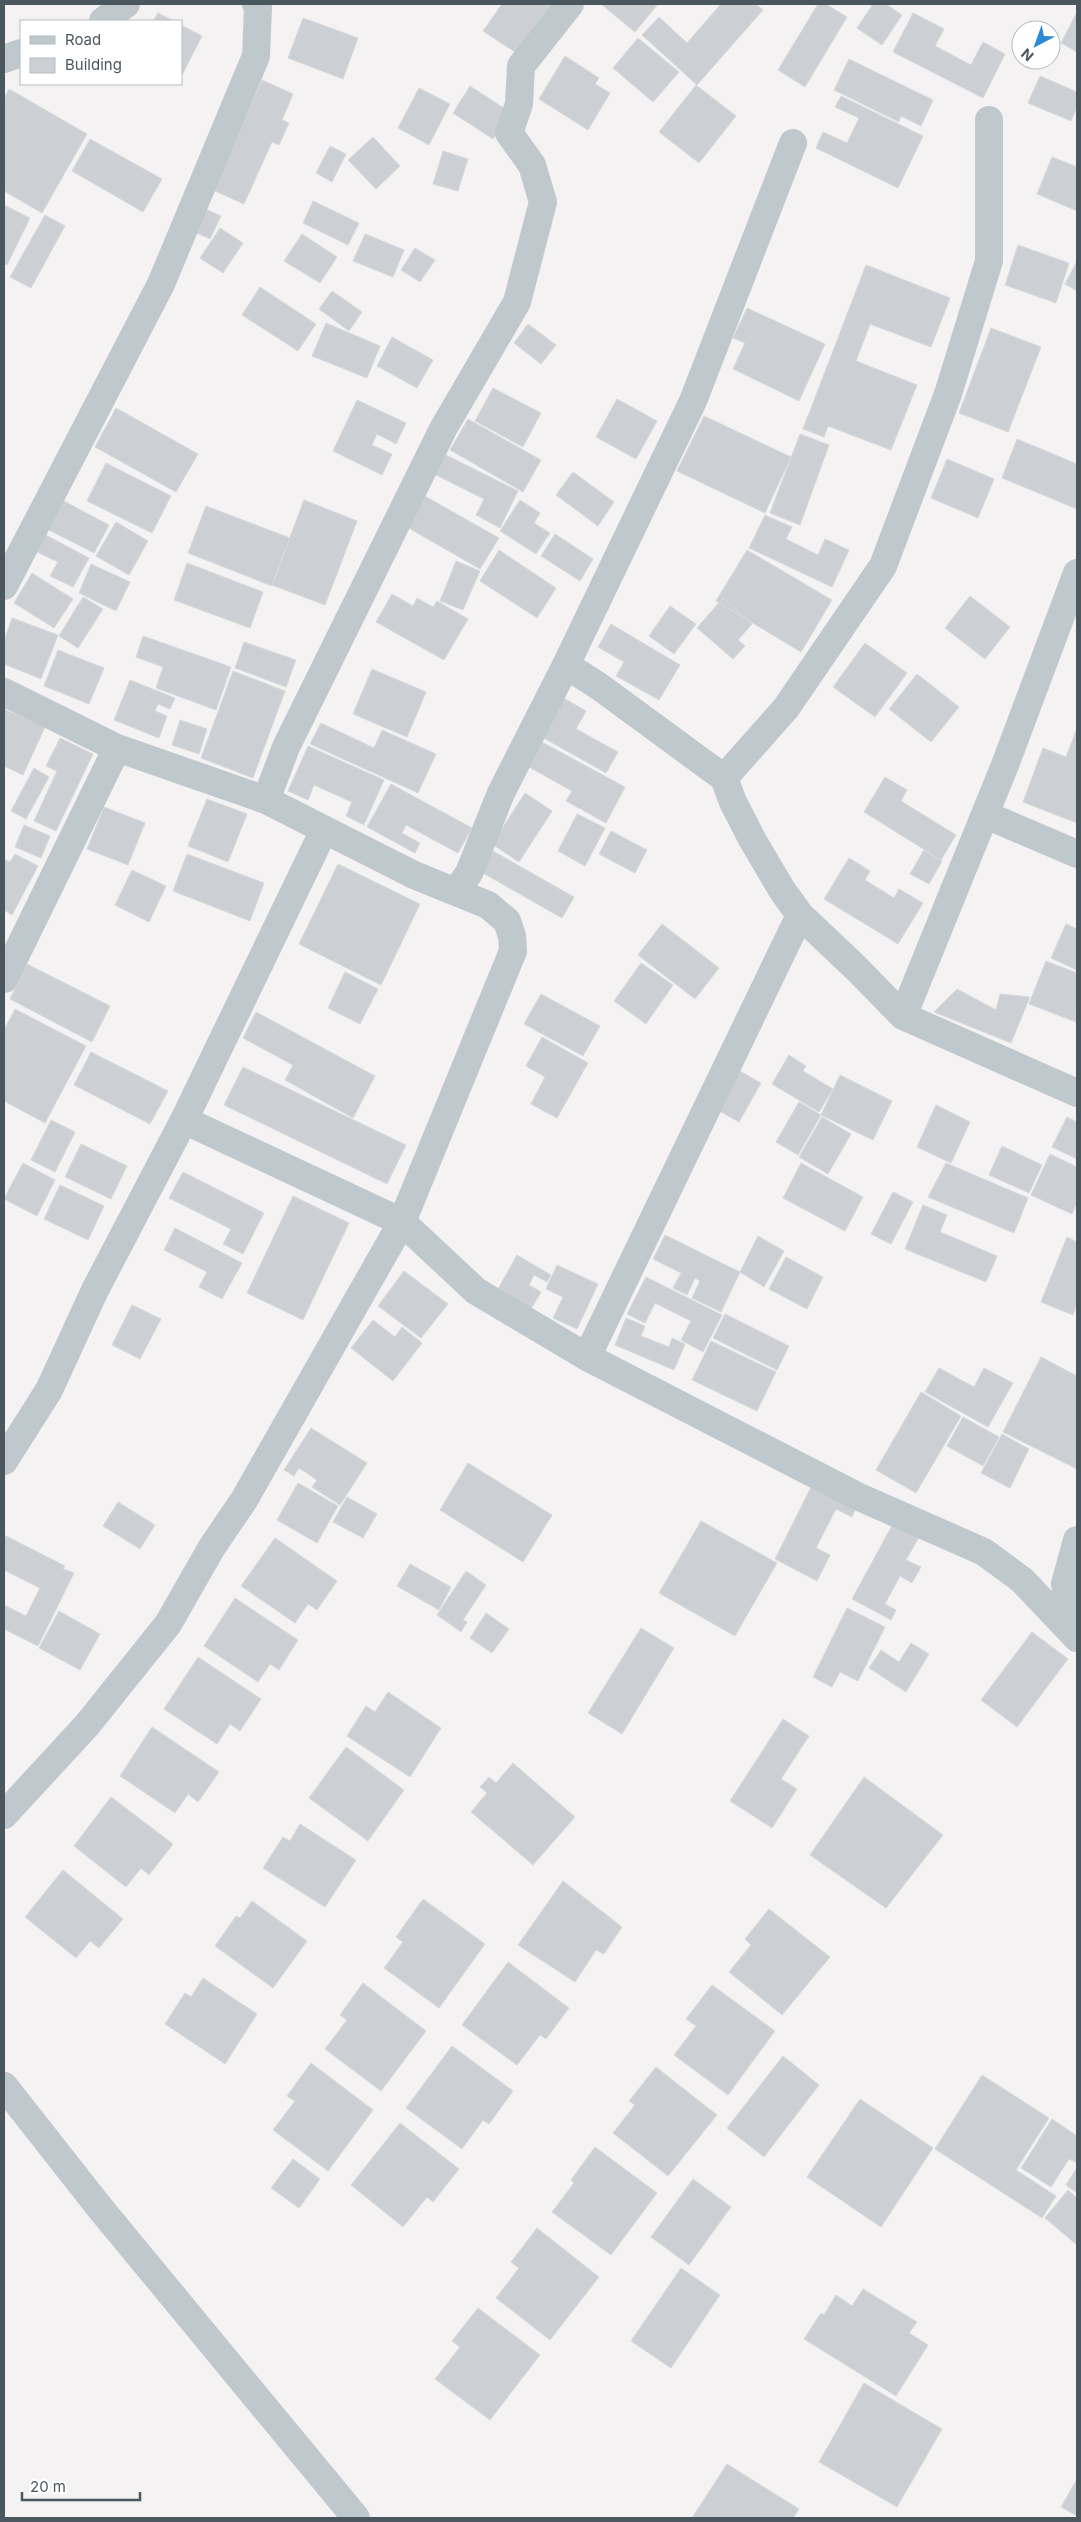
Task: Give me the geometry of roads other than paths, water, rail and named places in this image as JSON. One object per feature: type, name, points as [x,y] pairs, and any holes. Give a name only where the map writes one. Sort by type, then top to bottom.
[{"type":"street","points":[[103,20],[126,4]]},
{"type":"street","points":[[4,586],[161,284],[256,56],[258,8],[256,4]]},
{"type":"street","points":[[266,800],[286,747],[443,429],[517,302],[543,202],[532,165],[508,133],[518,104],[521,66],[570,4]]},
{"type":"street","points":[[4,59],[20,54]]},
{"type":"street","points":[[724,778],[786,708],[883,566],[948,394],[989,261],[989,120]]},
{"type":"street","points":[[456,892],[469,873],[501,793],[566,665],[693,401],[793,143]]},
{"type":"street","points":[[903,1016],[986,815],[1077,573]]},
{"type":"street","points":[[566,665],[600,687],[724,778],[752,840],[782,890],[800,915],[903,1016],[1077,1093]]},
{"type":"street","points":[[4,692],[117,748],[266,800],[414,874],[488,905],[507,921],[512,936],[513,951],[402,1222],[244,1500],[212,1548],[168,1624],[88,1725],[4,1815]]},
{"type":"street","points":[[4,979],[117,748]]},
{"type":"street","points":[[986,815],[1077,854]]},
{"type":"street","points":[[4,1461],[49,1390],[95,1290],[184,1120],[324,830]]},
{"type":"street","points":[[587,1357],[800,915]]},
{"type":"street","points":[[184,1120],[402,1222],[476,1291],[587,1357],[857,1496],[984,1552],[1022,1580],[1077,1639]]},
{"type":"street","points":[[1077,1540],[1065,1584],[1077,1639]]},
{"type":"street","points":[[4,2086],[100,2208],[356,2518]]}]
